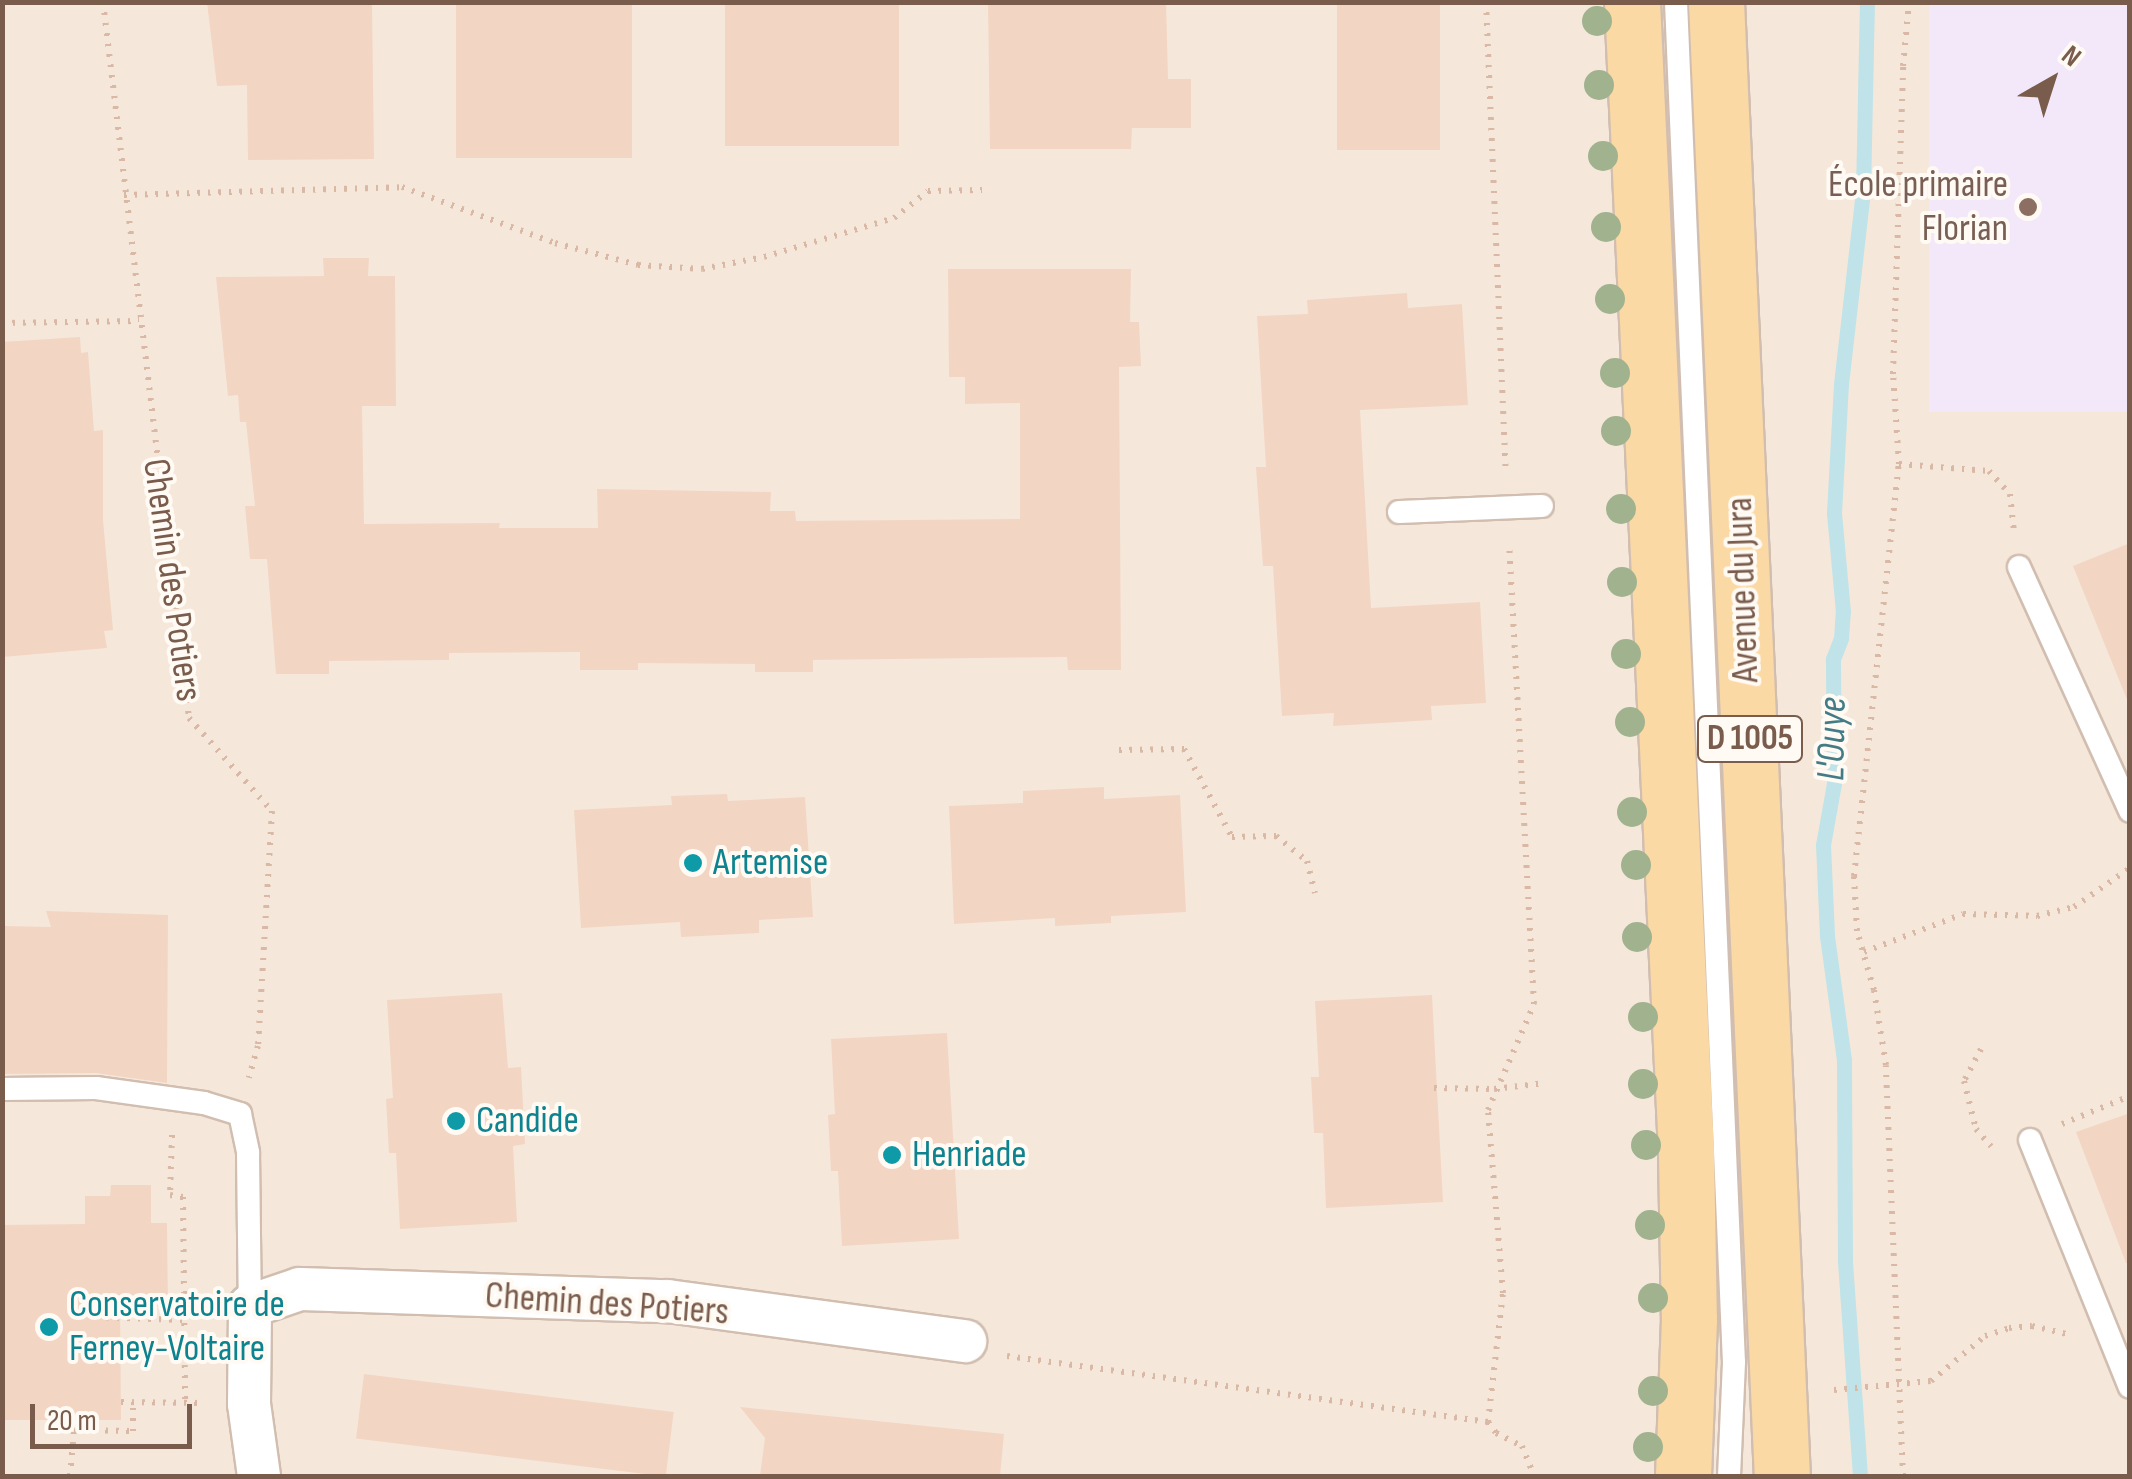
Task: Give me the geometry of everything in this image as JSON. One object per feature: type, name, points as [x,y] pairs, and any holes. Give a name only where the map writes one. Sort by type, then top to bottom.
[{"type":"main road","name":"D 1005","points":[[1632,2],[1686,1153],[1690,1319],[1683,1476]]},
{"type":"main road","name":"Avenue du Jura","points":[[1716,2],[1782,1476]]},
{"type":"street","name":"Chemin des Potiers","points":[[250,1306],[300,1290],[668,1301],[965,1341]]},
{"type":"street","points":[[250,1306],[249,1404],[259,1476]]},
{"type":"lane","points":[[1676,2],[1734,1362],[1729,1476]]},
{"type":"lane","points":[[1398,512],[1542,506]]},
{"type":"lane","points":[[2019,567],[2130,811]]},
{"type":"lane","points":[[2,1089],[96,1088],[204,1103],[240,1114],[248,1152],[250,1306]]},
{"type":"lane","points":[[2030,1140],[2130,1387]]},
{"type":"path","name":"Chemin des Potiers","points":[[103,2],[189,718],[272,811],[258,1046],[240,1114]]},
{"type":"path","points":[[1486,2],[1507,508],[1534,1004],[1488,1110],[1503,1293],[1488,1422],[1496,1433],[1522,1446],[1534,1476]]},
{"type":"path","points":[[1903,1476],[1886,1065],[1857,931],[1854,876],[1900,464],[1893,374],[1903,66],[1909,2]]},
{"type":"path","points":[[124,194],[402,187],[555,243],[638,265],[702,269],[764,257],[894,218],[928,191],[982,190]]},
{"type":"path","points":[[2,322],[139,322]]},
{"type":"path","points":[[1900,464],[1989,470],[2010,494],[2019,567]]},
{"type":"path","points":[[1119,750],[1184,749],[1232,837],[1276,836],[1307,861],[1315,893]]},
{"type":"path","points":[[1864,952],[1962,914],[2038,916],[2074,907],[2130,868]]},
{"type":"path","points":[[1434,1088],[1494,1089],[1545,1083]]},
{"type":"path","points":[[174,1100],[170,1194],[183,1197],[185,1403]]},
{"type":"path","points":[[140,1318],[141,1306]]},
{"type":"path","points":[[96,1317],[183,1320]]},
{"type":"path","points":[[1838,1390],[1931,1382],[1985,1336],[2009,1328],[2032,1326],[2060,1334],[2106,1328]]},
{"type":"path","points":[[965,1341],[982,1353],[1488,1422]]},
{"type":"path","points":[[121,1402],[249,1404]]},
{"type":"path","points":[[70,1476],[74,1430],[132,1431],[133,1402]]},
{"type":"shaded area","points":[[3,3],[2129,3],[2129,1476],[3,1476]]},
{"type":"shaded area","name":"École primaire Florian","points":[[1929,3],[2129,3],[2129,412],[1929,412]]},
{"type":"building","points":[[207,2],[372,2],[374,159],[248,160],[247,85],[217,86]]},
{"type":"building","points":[[456,2],[632,2],[632,158],[456,158]]},
{"type":"building","points":[[725,2],[899,2],[899,146],[725,146]]},
{"type":"building","points":[[988,2],[1166,2],[1168,79],[1191,79],[1191,128],[1132,128],[1131,149],[990,149]]},
{"type":"building","points":[[1337,2],[1440,2],[1440,150],[1337,150]]},
{"type":"building","points":[[323,258],[369,258],[368,276],[395,276],[396,406],[362,406],[364,524],[500,523],[499,528],[598,528],[597,489],[771,492],[770,511],[795,511],[796,521],[1020,519],[1020,403],[965,404],[965,377],[949,377],[948,269],[1131,269],[1130,322],[1139,322],[1141,366],[1119,367],[1121,670],[1068,670],[1067,657],[813,660],[813,672],[755,672],[755,664],[638,663],[638,670],[580,670],[580,652],[449,653],[449,660],[329,661],[329,674],[276,674],[267,559],[250,559],[245,506],[255,506],[246,422],[240,422],[238,395],[228,396],[216,277],[324,276]]},
{"type":"building","points":[[1407,293],[1408,308],[1462,304],[1468,405],[1360,410],[1371,608],[1480,602],[1486,703],[1431,706],[1432,720],[1333,726],[1334,713],[1282,716],[1273,566],[1263,566],[1256,467],[1266,467],[1257,316],[1308,314],[1307,300]]},
{"type":"building","points":[[80,337],[81,353],[88,352],[94,431],[103,430],[103,520],[113,630],[104,631],[107,648],[2,657],[2,342]]},
{"type":"building","points":[[2130,543],[2130,702],[2128,702],[2073,566]]},
{"type":"building","points":[[1104,787],[1104,799],[1180,795],[1186,912],[1111,916],[1111,923],[1055,926],[1055,918],[954,924],[949,806],[1023,803],[1023,791]]},
{"type":"building","name":"Artemise","points":[[727,794],[728,801],[805,797],[813,917],[759,920],[759,933],[681,937],[680,922],[581,928],[574,810],[672,805],[671,796]]},
{"type":"building","points":[[46,911],[168,915],[167,1083],[96,1073],[2,1074],[2,926],[51,927]]},
{"type":"building","name":"Candide","points":[[502,993],[508,1068],[521,1067],[525,1144],[513,1146],[517,1222],[400,1229],[396,1153],[389,1153],[386,1099],[393,1098],[387,1000]]},
{"type":"building","points":[[1432,995],[1443,1202],[1326,1208],[1323,1133],[1314,1133],[1311,1077],[1319,1077],[1315,1001]]},
{"type":"building","name":"Henriade","points":[[947,1033],[959,1239],[842,1246],[838,1171],[831,1171],[828,1115],[835,1114],[831,1039]]},
{"type":"building","points":[[2130,1113],[2130,1262],[2126,1263],[2076,1132]]},
{"type":"building","name":"Conservatoire de Ferney-Voltaire","points":[[111,1185],[151,1185],[151,1223],[167,1223],[168,1306],[120,1306],[121,1420],[2,1420],[2,1225],[85,1224],[85,1196],[110,1196]]},
{"type":"building","points":[[364,1374],[674,1412],[666,1476],[356,1439]]},
{"type":"building","points":[[740,1407],[1004,1434],[1000,1476],[760,1476],[765,1438]]},
{"type":"waterway","name":"L'Ouye","points":[[1860,1476],[1845,1260],[1844,1060],[1827,936],[1823,845],[1834,783],[1833,659],[1841,638],[1843,612],[1834,513],[1841,384],[1863,191],[1867,2]]},
{"type":"place","name":"École primaire Florian","points":[[2028,207]]},
{"type":"place","name":"Artemise","points":[[693,863]]},
{"type":"place","name":"Candide","points":[[456,1121]]},
{"type":"place","name":"Henriade","points":[[892,1155]]},
{"type":"place","name":"Conservatoire de Ferney-Voltaire","points":[[49,1327]]}]
